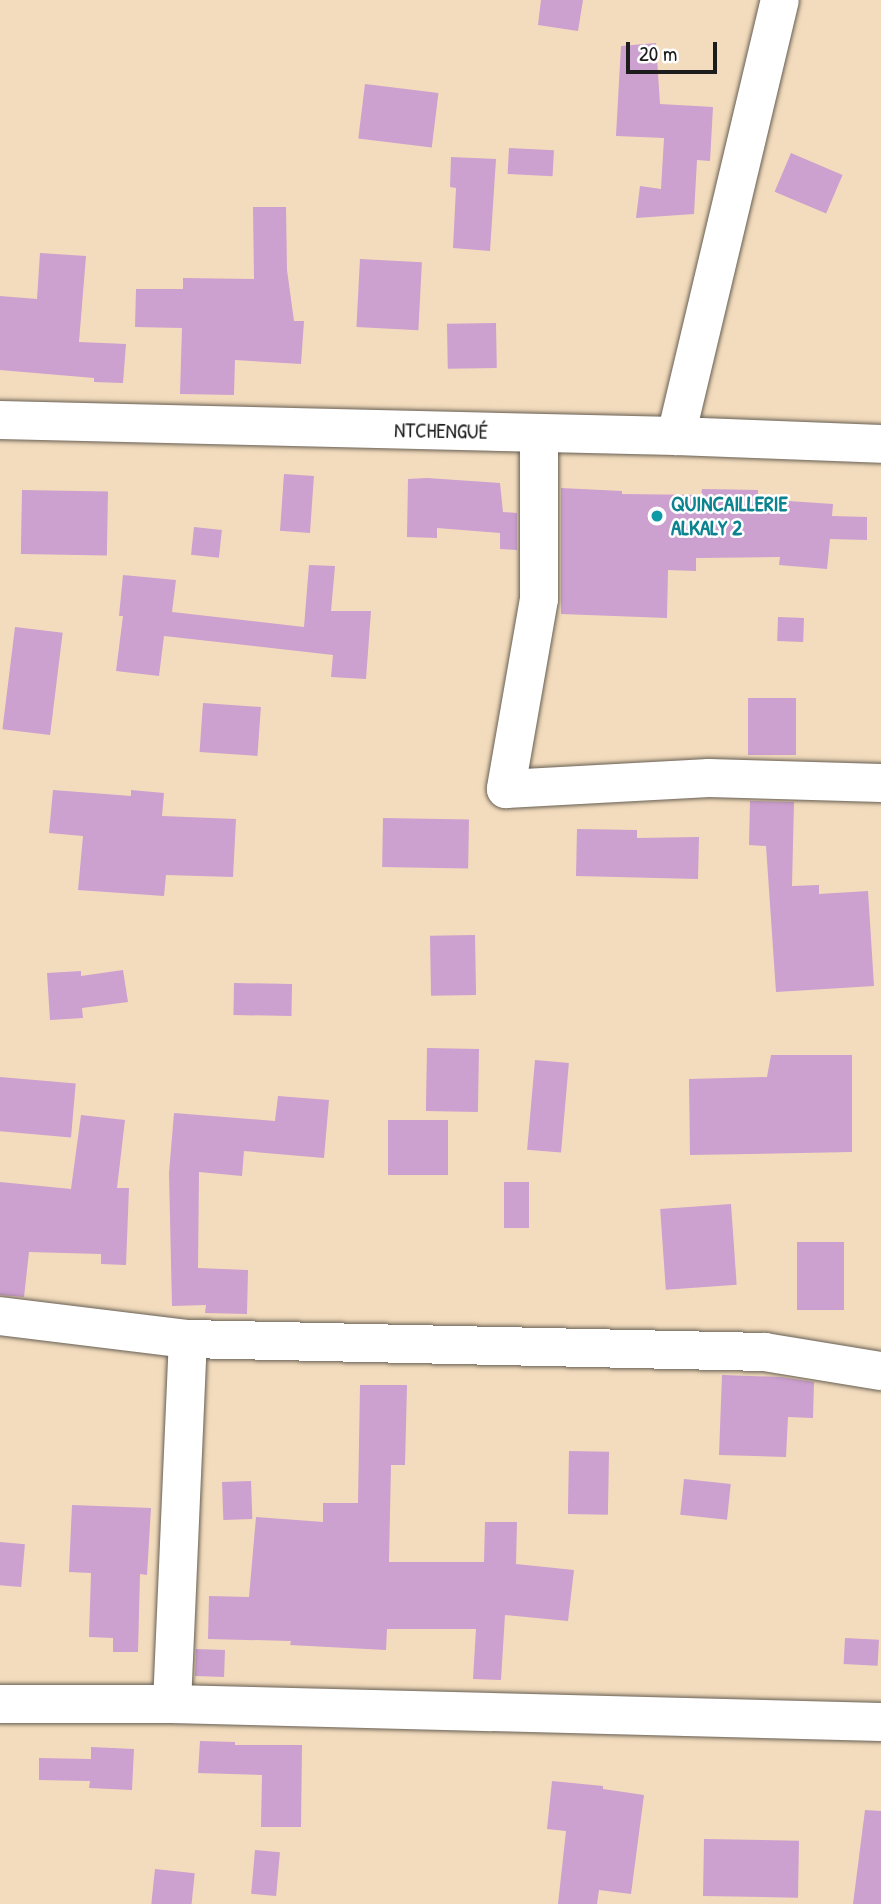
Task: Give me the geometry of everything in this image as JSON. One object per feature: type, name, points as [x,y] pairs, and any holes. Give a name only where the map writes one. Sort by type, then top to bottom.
[{"type":"street","points":[[676,436],[780,0]]},
{"type":"street","name":"NTCHENGUÉ","points":[[0,420],[676,436],[881,444]]},
{"type":"street","points":[[539,433],[539,598],[506,789],[709,778],[881,783]]},
{"type":"street","points":[[0,1316],[188,1339],[765,1352],[881,1371]]},
{"type":"street","points":[[172,1704],[188,1339]]},
{"type":"street","points":[[0,1704],[172,1704],[881,1722]]},
{"type":"building","points":[[541,0],[583,0],[578,31],[538,25]]},
{"type":"building","points":[[656,43],[660,104],[713,107],[710,161],[697,160],[694,214],[636,218],[640,186],[661,189],[664,138],[616,136],[621,46]]},
{"type":"building","points":[[365,84],[438,93],[432,148],[358,139]]},
{"type":"building","points":[[509,148],[554,150],[553,176],[508,174]]},
{"type":"building","points":[[791,153],[843,175],[826,214],[775,192]]},
{"type":"building","points":[[451,157],[496,159],[490,251],[453,248],[456,188],[450,187]]},
{"type":"building","points":[[253,207],[286,207],[287,270],[294,321],[304,321],[301,364],[235,360],[234,395],[180,394],[182,328],[135,327],[136,289],[183,289],[183,278],[254,279]]},
{"type":"building","points":[[40,253],[86,256],[79,342],[126,344],[123,383],[0,370],[0,296],[37,299]]},
{"type":"building","points":[[360,259],[422,262],[418,330],[356,327]]},
{"type":"building","points":[[496,323],[497,368],[448,369],[447,324]]},
{"type":"building","points":[[284,474],[314,476],[310,533],[280,531]]},
{"type":"building","points":[[408,479],[500,483],[503,512],[517,513],[517,550],[500,549],[500,533],[437,528],[437,538],[407,537]]},
{"type":"building","points":[[561,488],[622,491],[622,494],[701,495],[702,489],[758,490],[758,499],[833,504],[832,516],[867,517],[867,540],[830,539],[827,569],[779,565],[780,557],[696,558],[696,571],[668,570],[667,618],[561,614]]},
{"type":"building","points":[[22,490],[108,492],[107,555],[21,554]]},
{"type":"building","points":[[194,527],[222,530],[219,558],[191,555]]},
{"type":"building","points":[[309,565],[335,566],[331,611],[371,611],[366,679],[331,677],[333,655],[164,636],[159,676],[116,671],[123,616],[119,616],[123,575],[176,580],[172,612],[304,627]]},
{"type":"building","points":[[778,617],[804,618],[803,642],[777,641]]},
{"type":"building","points":[[15,627],[63,633],[50,735],[2,729]]},
{"type":"building","points":[[748,698],[796,698],[796,755],[748,755]]},
{"type":"building","points":[[203,703],[261,707],[257,756],[200,752]]},
{"type":"building","points":[[53,790],[131,796],[131,790],[164,793],[162,816],[236,819],[233,877],[166,875],[164,896],[78,890],[83,836],[49,833]]},
{"type":"building","points":[[750,801],[794,802],[792,886],[819,885],[819,894],[868,891],[874,986],[776,992],[766,846],[749,845]]},
{"type":"building","points":[[383,818],[469,820],[468,868],[382,867]]},
{"type":"building","points":[[577,829],[637,830],[637,838],[699,837],[698,879],[576,876]]},
{"type":"building","points":[[475,935],[476,995],[431,996],[430,936]]},
{"type":"building","points":[[123,970],[128,1002],[82,1008],[83,1018],[50,1020],[47,973],[81,971],[81,976]]},
{"type":"building","points":[[234,983],[292,984],[291,1016],[233,1015]]},
{"type":"building","points":[[427,1048],[479,1049],[478,1112],[426,1111]]},
{"type":"building","points":[[771,1055],[852,1055],[852,1152],[690,1155],[689,1079],[767,1077]]},
{"type":"building","points":[[535,1060],[569,1063],[561,1153],[527,1150]]},
{"type":"building","points":[[0,1077],[76,1084],[71,1137],[0,1131]]},
{"type":"building","points":[[278,1096],[329,1100],[324,1158],[244,1151],[242,1176],[199,1172],[198,1268],[248,1270],[247,1314],[205,1313],[206,1305],[172,1306],[169,1173],[174,1113],[275,1121]]},
{"type":"building","points":[[81,1115],[125,1120],[117,1188],[129,1188],[126,1265],[101,1264],[101,1254],[29,1252],[24,1297],[0,1295],[0,1182],[71,1189]]},
{"type":"building","points":[[388,1120],[448,1120],[448,1175],[388,1175]]},
{"type":"building","points":[[504,1182],[529,1182],[529,1228],[504,1228]]},
{"type":"building","points":[[731,1204],[737,1285],[666,1290],[660,1209]]},
{"type":"building","points":[[797,1242],[844,1242],[844,1310],[797,1310]]},
{"type":"building","points":[[722,1375],[781,1377],[814,1382],[813,1418],[788,1417],[786,1457],[719,1455]]},
{"type":"building","points":[[360,1385],[407,1385],[405,1465],[391,1465],[389,1562],[484,1562],[485,1522],[517,1522],[516,1564],[574,1570],[568,1621],[505,1615],[501,1680],[473,1679],[476,1629],[387,1629],[386,1650],[290,1645],[291,1641],[208,1639],[209,1596],[249,1597],[256,1517],[323,1522],[323,1503],[358,1503]]},
{"type":"building","points":[[569,1451],[609,1452],[608,1515],[568,1514]]},
{"type":"building","points":[[684,1479],[731,1484],[727,1520],[680,1515]]},
{"type":"building","points":[[251,1481],[252,1519],[223,1520],[222,1482]]},
{"type":"building","points":[[72,1505],[151,1508],[147,1575],[140,1574],[138,1652],[113,1652],[113,1638],[89,1637],[91,1573],[69,1572]]},
{"type":"building","points":[[0,1542],[25,1544],[21,1587],[0,1585]]},
{"type":"building","points":[[845,1638],[879,1640],[878,1666],[844,1664]]},
{"type":"building","points":[[196,1649],[225,1650],[224,1677],[195,1676]]},
{"type":"building","points":[[200,1741],[235,1742],[235,1745],[302,1745],[301,1827],[261,1827],[262,1775],[198,1773]]},
{"type":"building","points":[[91,1747],[134,1749],[132,1790],[89,1788],[90,1781],[39,1780],[39,1758],[91,1759]]},
{"type":"building","points":[[552,1781],[603,1786],[603,1789],[644,1795],[631,1894],[599,1890],[597,1904],[558,1904],[566,1831],[547,1829]]},
{"type":"building","points":[[865,1810],[881,1811],[881,1904],[853,1904]]},
{"type":"building","points":[[704,1839],[799,1841],[798,1898],[703,1896]]},
{"type":"building","points":[[255,1850],[280,1852],[276,1896],[251,1894]]},
{"type":"building","points":[[155,1869],[195,1873],[192,1904],[151,1904]]},
{"type":"place","name":"QUINCAILLERIE ALKALY 2","points":[[657,516]]}]
